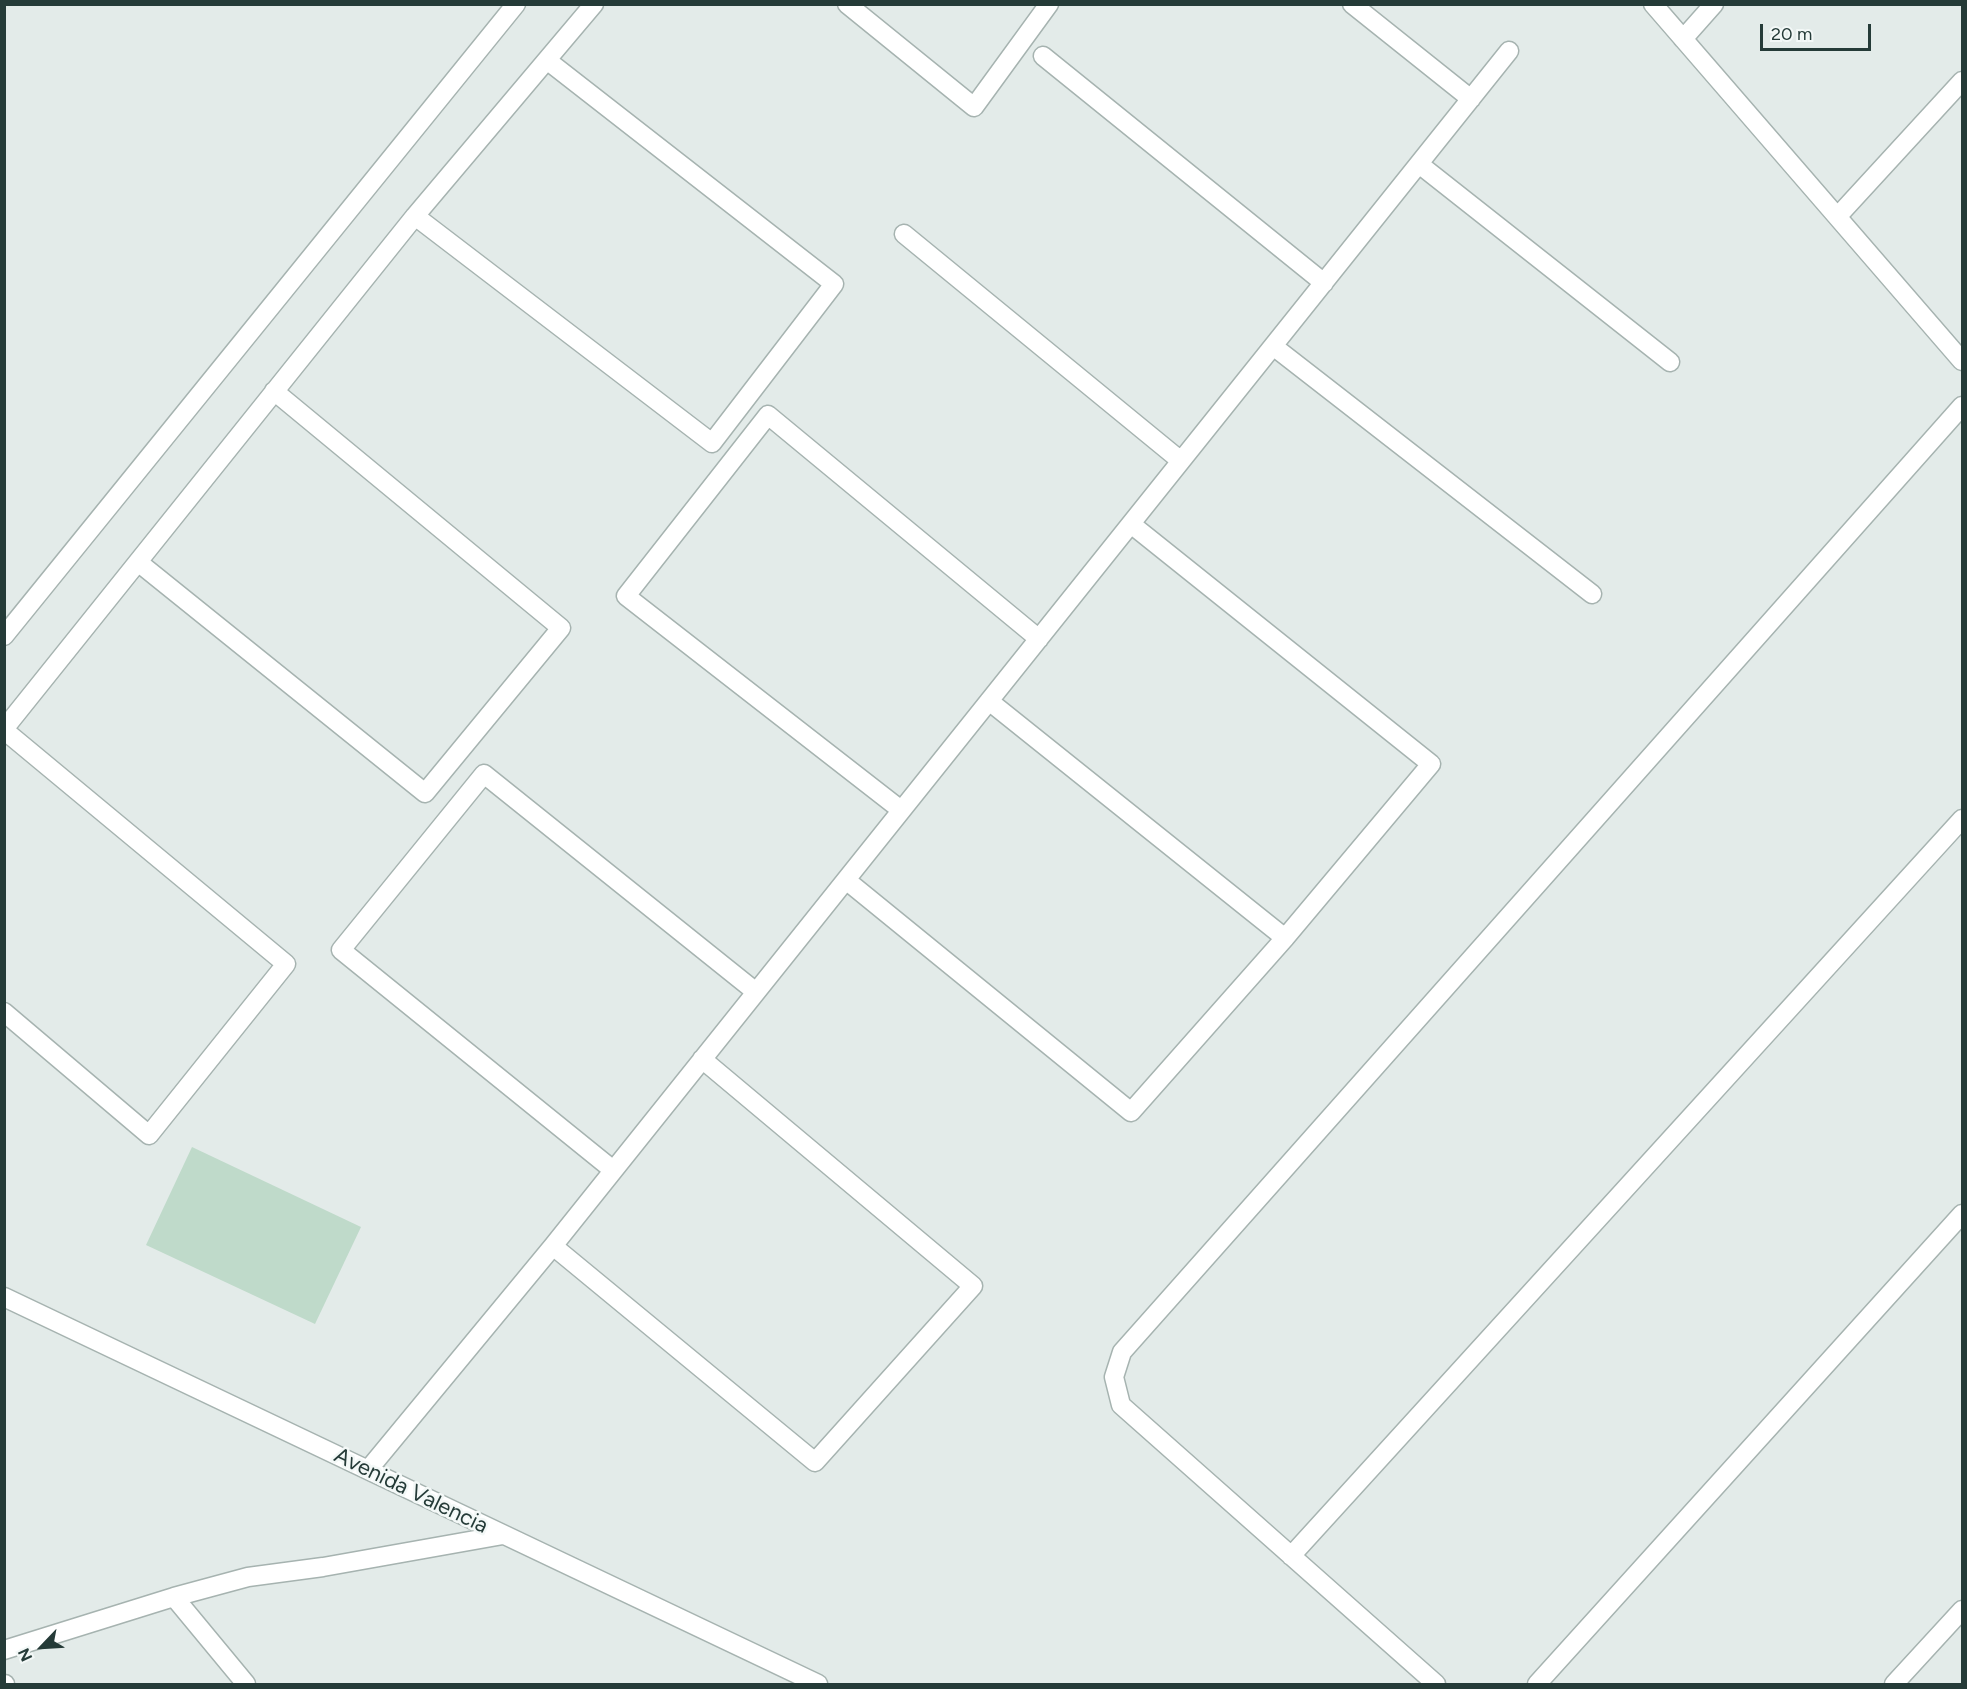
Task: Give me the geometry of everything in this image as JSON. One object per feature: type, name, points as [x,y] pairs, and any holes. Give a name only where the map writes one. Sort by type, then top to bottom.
[{"type":"street","points":[[4,636],[516,4]]},
{"type":"street","points":[[4,1012],[149,1135],[286,964],[4,730],[415,216],[594,4]]},
{"type":"street","points":[[847,4],[974,107],[1049,4]]},
{"type":"street","points":[[1352,4],[1471,99]]},
{"type":"street","points":[[1653,4],[1962,361]]},
{"type":"street","points":[[1683,39],[1714,4]]},
{"type":"street","points":[[368,1470],[553,1245],[1509,51]]},
{"type":"street","points":[[1043,56],[1324,283]]},
{"type":"street","points":[[415,216],[712,443],[834,284],[548,61]]},
{"type":"street","points":[[1838,216],[1962,81]]},
{"type":"street","points":[[1419,164],[1670,362]]},
{"type":"street","points":[[904,234],[1181,461]]},
{"type":"street","points":[[1274,346],[1592,594]]},
{"type":"street","points":[[138,562],[425,793],[561,628],[274,391]]},
{"type":"street","points":[[1436,1684],[1121,1405],[1114,1377],[1122,1352],[1962,406]]},
{"type":"street","points":[[902,810],[626,596],[768,415],[1039,639]]},
{"type":"street","points":[[846,880],[1131,1112],[1285,938],[1431,764],[1131,524]]},
{"type":"street","points":[[989,701],[1285,938]]},
{"type":"street","points":[[613,1170],[341,950],[484,774],[756,992]]},
{"type":"street","points":[[1291,1556],[1962,819]]},
{"type":"street","points":[[553,1245],[815,1462],[973,1286],[702,1059]]},
{"type":"street","points":[[1537,1684],[1962,1214]]},
{"type":"street","name":"Avenida Valencia","points":[[4,1297],[818,1684]]},
{"type":"street","points":[[4,1650],[174,1597],[248,1577],[323,1567],[503,1535]]},
{"type":"street","points":[[174,1597],[246,1684]]},
{"type":"street","points":[[1894,1684],[1962,1610]]},
{"type":"green space","points":[[192,1147],[361,1227],[315,1324],[146,1245]]}]
